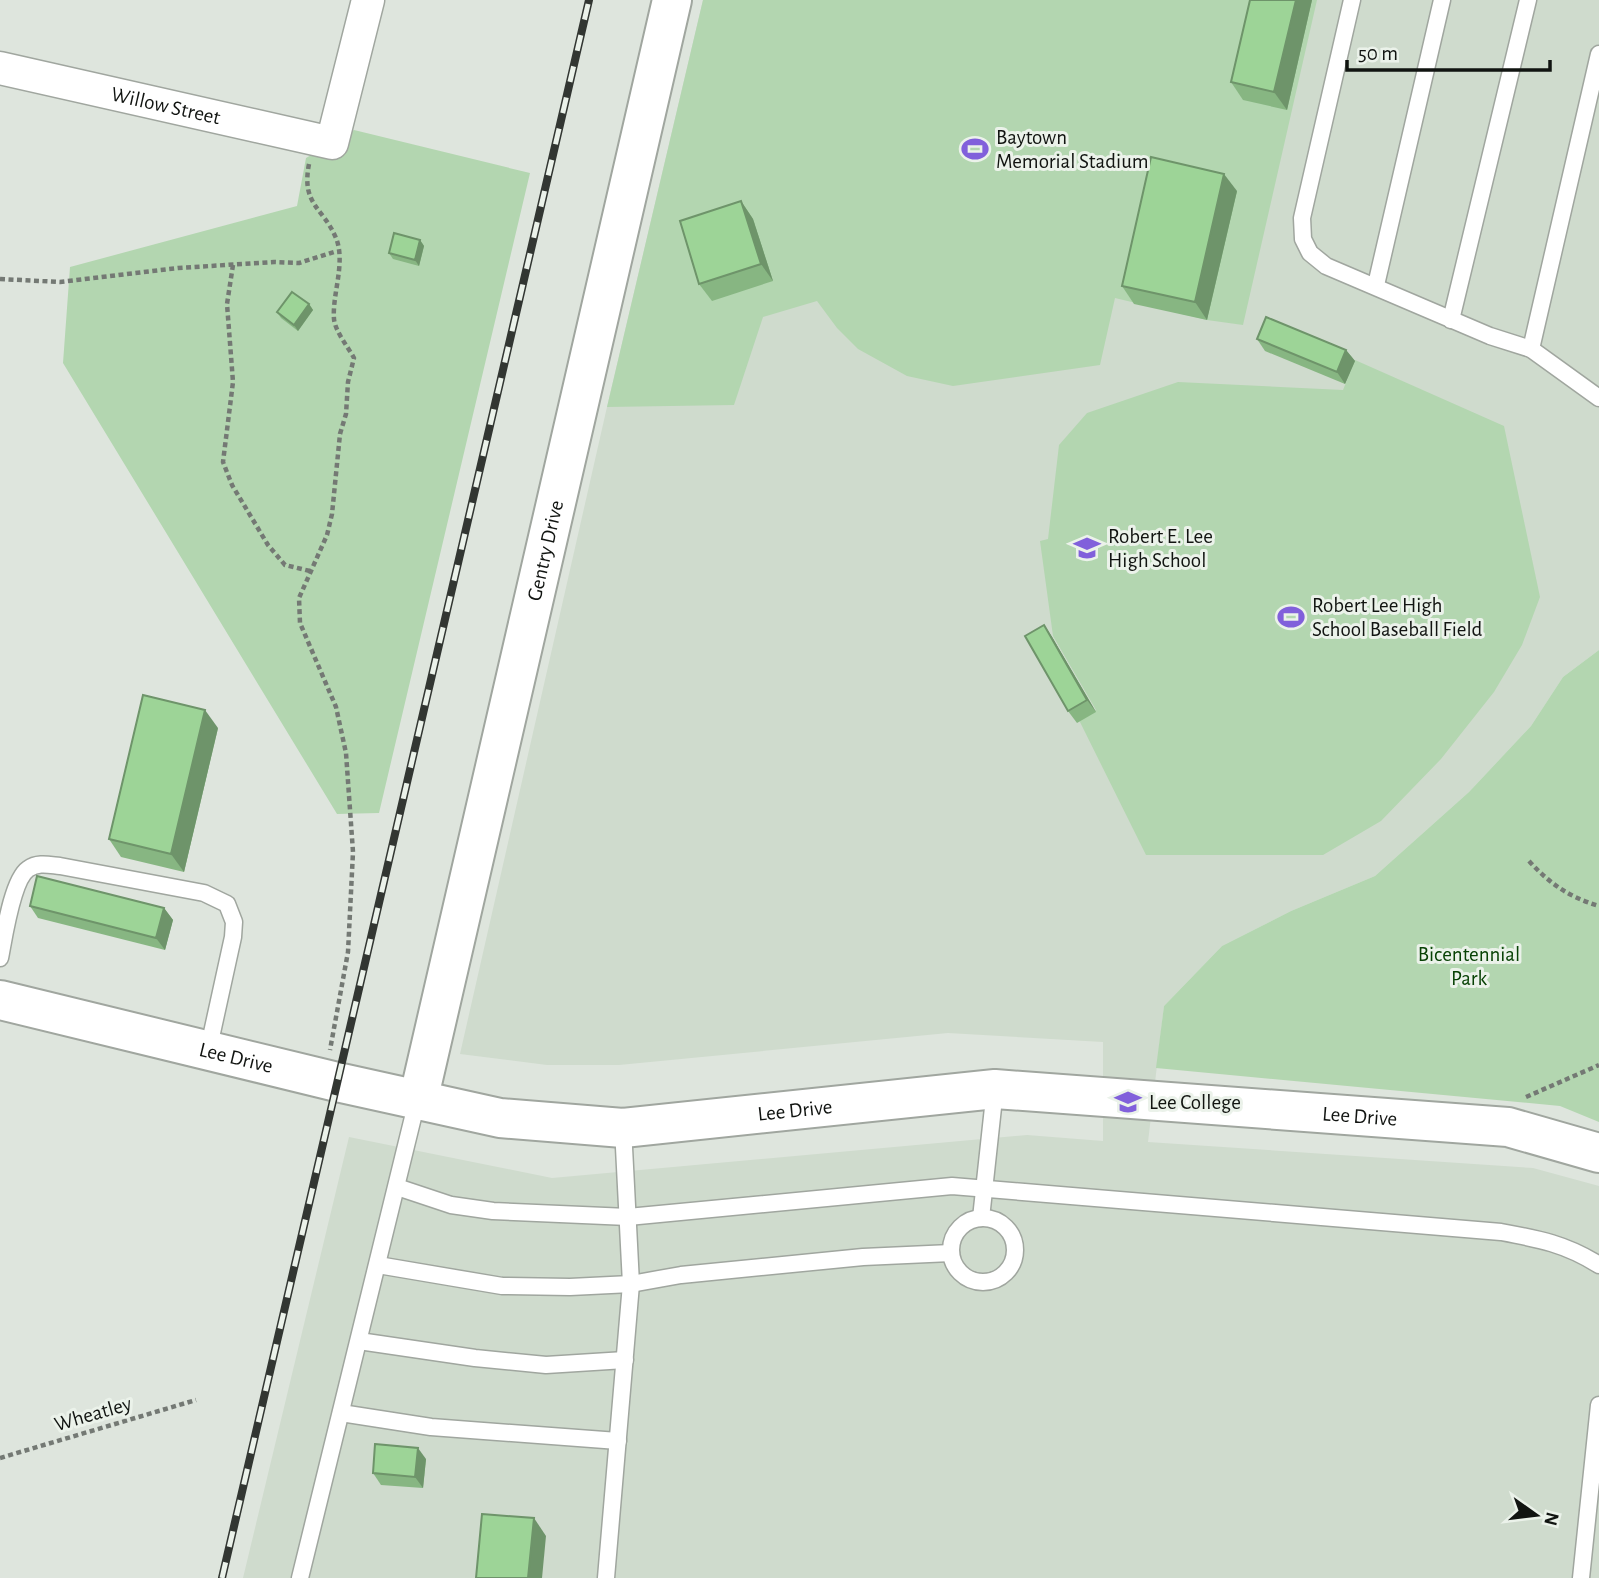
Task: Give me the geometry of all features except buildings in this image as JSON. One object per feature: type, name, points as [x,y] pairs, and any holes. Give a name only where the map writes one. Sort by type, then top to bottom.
[{"type":"main road","name":"Gentry Drive","points":[[418,1101],[671,0]]},
{"type":"main road","name":"Lee Drive","points":[[0,1000],[324,1079],[500,1118],[623,1128],[995,1089],[1507,1127],[1599,1153]]},
{"type":"street","points":[[323,141],[368,0]]},
{"type":"street","name":"Willow Street","points":[[0,68],[323,141]]},
{"type":"lane","points":[[1352,0],[1302,218],[1303,239],[1310,253],[1326,266],[1376,285],[1490,336],[1531,349],[1599,398]]},
{"type":"lane","points":[[1376,285],[1442,0]]},
{"type":"lane","points":[[1451,320],[1528,0]]},
{"type":"lane","points":[[1531,349],[1591,121],[1599,54]]},
{"type":"lane","points":[[0,958],[16,888],[26,870],[37,864],[204,893],[227,904],[234,922],[208,1051]]},
{"type":"lane","points":[[981,1218],[995,1089]]},
{"type":"lane","points":[[300,1578],[418,1101]]},
{"type":"lane","points":[[606,1578],[631,1284],[623,1128]]},
{"type":"lane","points":[[397,1187],[451,1205],[494,1211],[628,1217],[952,1186],[1501,1232],[1547,1240],[1582,1254],[1599,1265]]},
{"type":"lane","points":[[981,1218],[1002,1224],[1014,1242],[1015,1253],[1012,1264],[997,1279],[976,1282],[959,1272],[951,1253],[955,1233],[962,1225],[981,1218]]},
{"type":"lane","points":[[377,1265],[441,1278],[502,1286],[570,1287],[631,1284],[681,1275],[863,1257],[951,1253]]},
{"type":"lane","points":[[359,1341],[546,1365],[625,1360]]},
{"type":"lane","points":[[1581,1578],[1599,1405]]},
{"type":"lane","points":[[341,1413],[431,1427],[618,1441]]},
{"type":"lane","points":[[1583,1558],[1594,1578]]},
{"type":"path","points":[[323,141],[305,183],[313,203],[336,239],[339,262],[334,322],[354,358],[348,382],[346,414],[340,434],[332,514],[327,535],[299,598],[300,623],[336,707],[346,753],[353,852],[348,952],[324,1079]]},
{"type":"path","points":[[0,279],[60,282],[178,268],[299,264],[337,251]]},
{"type":"path","points":[[233,265],[227,304],[233,382],[223,462],[232,485],[268,545],[285,565],[310,571]]},
{"type":"path","points":[[1528,862],[1559,890],[1599,906]]},
{"type":"path","points":[[1521,1098],[1529,1097],[1561,1080],[1599,1065]]},
{"type":"path","name":"Wheatley","points":[[0,1458],[196,1400]]},
{"type":"shaded area","name":"Robert E. Lee High School","points":[[703,0],[1599,0],[1599,650],[1563,677],[1531,726],[1469,792],[1375,876],[1291,911],[1222,946],[1164,1006],[1148,1142],[1533,1168],[1599,1186],[1599,1578],[243,1578],[349,1137],[552,1178],[1027,1135],[1103,1141],[1103,1042],[948,1033],[619,1065],[547,1065],[460,1054],[607,407]]},
{"type":"green space","name":"Baytown Memorial Stadium","points":[[703,0],[1317,0],[1243,325],[1207,320],[1115,298],[1100,365],[953,386],[907,376],[858,349],[837,328],[817,301],[763,317],[734,405],[607,407]]},
{"type":"green space","points":[[354,130],[530,173],[379,813],[337,814],[63,363],[70,267],[297,206],[306,158]]},
{"type":"green space","name":"Robert Lee High School Baseball Field","points":[[1355,360],[1504,426],[1540,597],[1522,645],[1494,692],[1441,759],[1381,821],[1323,855],[1146,855],[1079,720],[1096,710],[1053,636],[1040,541],[1048,539],[1059,445],[1087,413],[1178,382],[1343,390]]},
{"type":"green space","name":"Bicentennial Park","points":[[1599,650],[1599,1122],[1560,1106],[1156,1068],[1164,1006],[1222,946],[1291,911],[1375,876],[1469,792],[1531,726],[1563,677]]},
{"type":"railway","points":[[222,1578],[589,0]]},
{"type":"place","name":"Baytown Memorial Stadium","points":[[975,149]]},
{"type":"place","name":"Robert E. Lee High School","points":[[1087,548]]},
{"type":"place","name":"Robert Lee High School Baseball Field","points":[[1291,617]]},
{"type":"place","name":"Lee College","points":[[1128,1102]]}]
